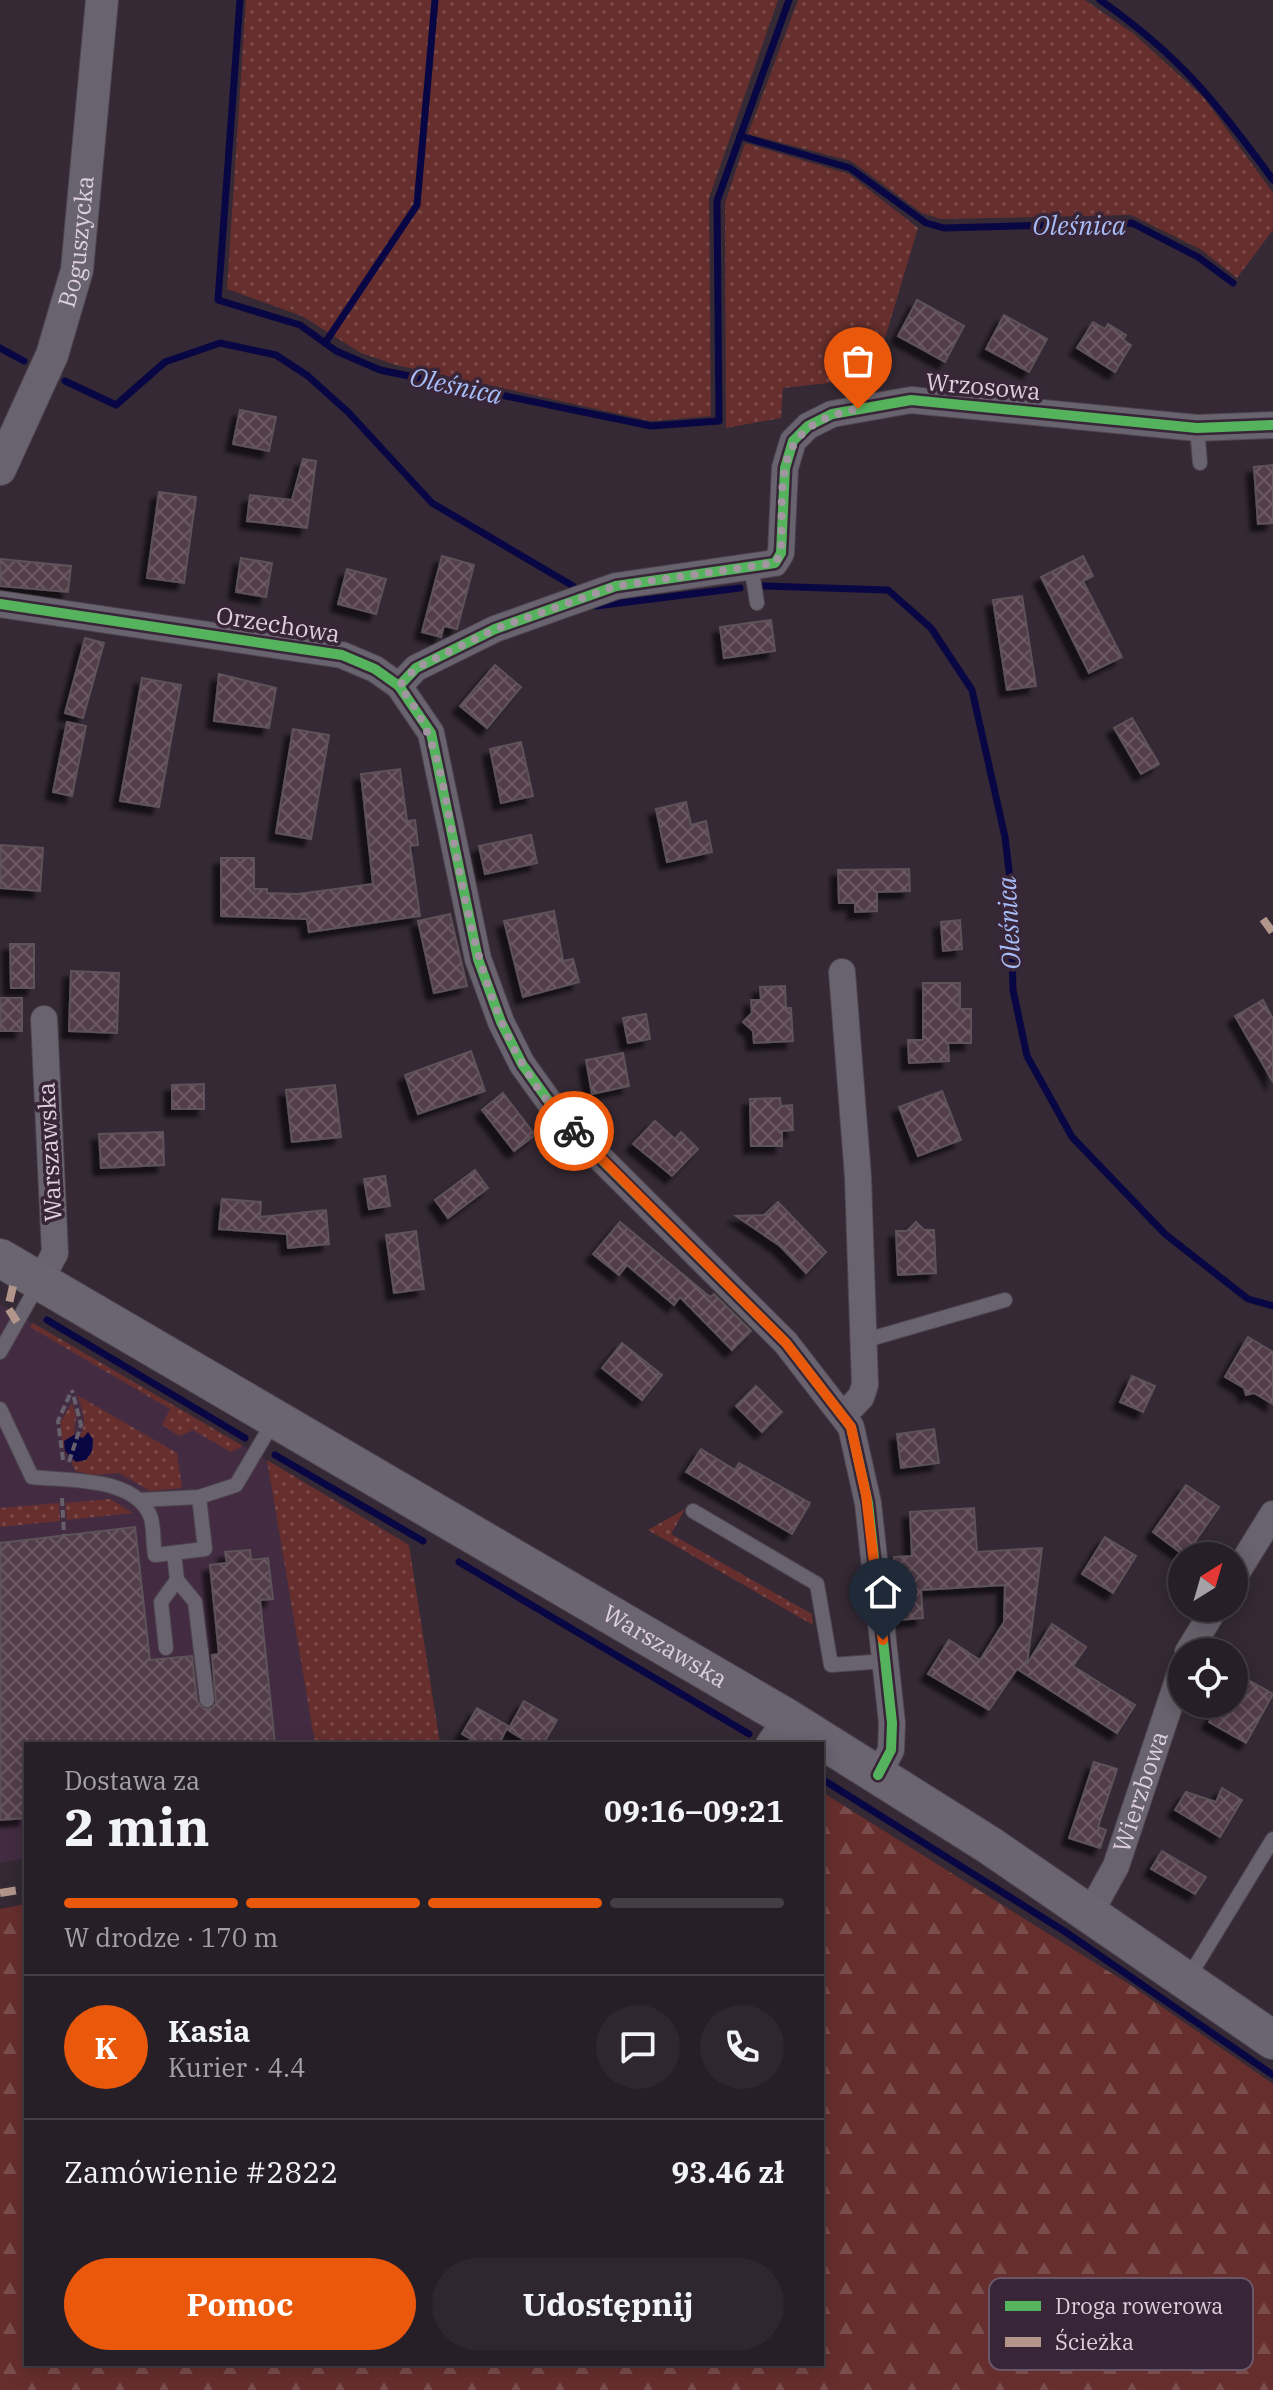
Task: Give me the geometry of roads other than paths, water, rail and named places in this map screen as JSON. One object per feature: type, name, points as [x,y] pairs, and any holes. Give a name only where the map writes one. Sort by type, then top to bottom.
[{"type":"main road","name":"Warszawska","points":[[0,1258],[275,1417],[778,1731],[803,1742]]},
{"type":"main road","name":"Warszawska","points":[[824,1751],[878,1775],[1090,1913],[1273,2040]]},
{"type":"street","name":"Boguszycka","points":[[0,469],[52,355],[77,270],[102,0]]},
{"type":"street","name":"Wrzosowa","points":[[399,686],[416,668],[495,629],[631,581],[775,563],[781,553],[785,468],[793,441],[808,426],[832,414],[911,400],[1197,428],[1273,425]]},
{"type":"street","name":"Orzechowa","points":[[0,604],[328,652],[359,660],[399,686],[421,714],[437,750],[478,959],[501,1022],[522,1064],[563,1121],[786,1343],[843,1416],[856,1439],[864,1479],[886,1661],[892,1739],[891,1750],[878,1775]]},
{"type":"street","points":[[842,972],[858,1177],[863,1341],[863,1393],[843,1416]]},
{"type":"street","name":"Warszawska","points":[[40,1281],[55,1253],[44,1019]]},
{"type":"street","points":[[1248,1554],[1273,1514]]},
{"type":"street","name":"Wierzbowa","points":[[1090,1913],[1116,1866],[1168,1710]]},
{"type":"lane","points":[[1197,428],[1200,463]]},
{"type":"lane","points":[[751,565],[757,603]]},
{"type":"lane","points":[[0,1352],[40,1281]]},
{"type":"lane","points":[[863,1341],[1005,1300]]},
{"type":"lane","points":[[0,1409],[32,1477],[107,1485],[140,1500],[199,1497],[236,1485],[275,1417]]},
{"type":"lane","points":[[140,1500],[151,1517],[155,1555],[205,1549],[199,1497]]},
{"type":"lane","points":[[693,1511],[817,1584],[831,1665],[886,1661]]},
{"type":"lane","points":[[174,1553],[177,1580],[195,1602],[207,1700]]},
{"type":"lane","points":[[166,1648],[161,1602],[177,1580]]},
{"type":"lane","points":[[1187,1980],[1273,1839]]},
{"type":"waterway","name":"Oleśnica","points":[[240,0],[218,300],[300,325],[336,351],[380,370],[651,426],[719,421],[717,201],[789,0]]},
{"type":"waterway","points":[[325,343],[417,205],[435,0]]},
{"type":"waterway","name":"Oleśnica","points":[[1100,0],[1175,61],[1233,127],[1273,180]]},
{"type":"waterway","name":"Oleśnica","points":[[740,136],[850,168],[926,223],[944,228],[1132,223],[1198,257],[1233,283]]},
{"type":"waterway","name":"Oleśnica","points":[[65,381],[116,405],[165,362],[220,343],[276,355],[308,376],[349,413],[432,503],[573,586]]},
{"type":"waterway","name":"Oleśnica","points":[[0,348],[24,361]]},
{"type":"waterway","name":"Oleśnica","points":[[764,586],[888,590],[931,628],[972,690],[1005,837],[1010,879],[1013,990],[1027,1056],[1072,1137],[1165,1234],[1248,1299],[1273,1306]]},
{"type":"waterway","name":"Oleśnica","points":[[596,606],[740,588]]},
{"type":"waterway","points":[[47,1320],[245,1438]]},
{"type":"waterway","points":[[275,1455],[423,1541]]},
{"type":"waterway","points":[[459,1562],[749,1734]]},
{"type":"waterway","points":[[824,1780],[1064,1931],[1273,2075]]}]
